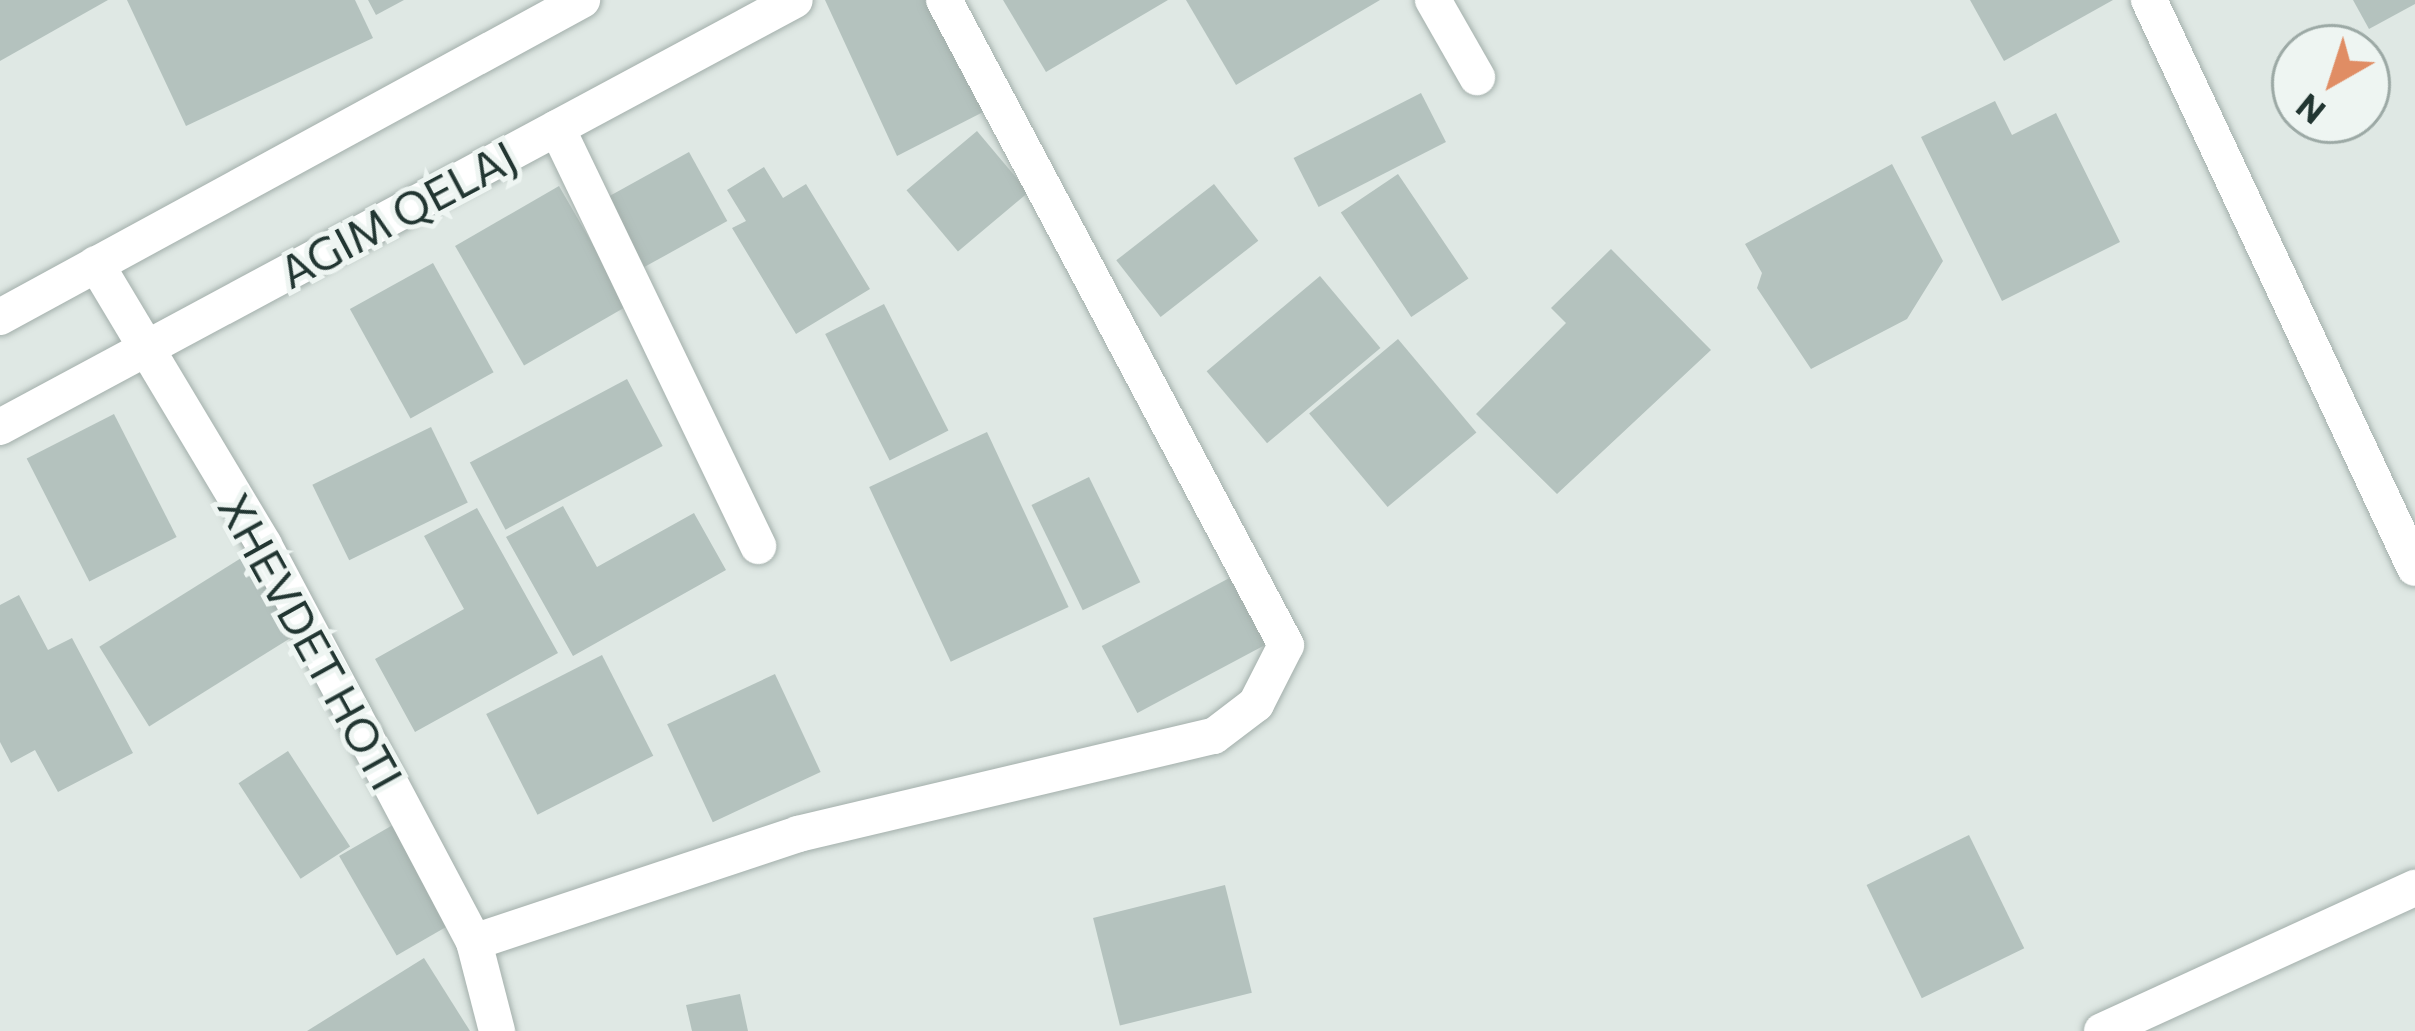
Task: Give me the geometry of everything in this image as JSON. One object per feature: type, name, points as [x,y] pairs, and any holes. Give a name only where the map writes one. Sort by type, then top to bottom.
[{"type":"street","points":[[0,317],[582,0]]},
{"type":"street","name":"AGIM QELAJ","points":[[0,427],[795,0]]},
{"type":"street","points":[[474,943],[798,834],[1214,736],[1256,704],[1286,645],[944,0]]},
{"type":"street","points":[[1433,0],[1477,77]]},
{"type":"street","points":[[2150,0],[2415,568]]},
{"type":"street","points":[[557,128],[758,546]]},
{"type":"street","name":"XHEVDET HOTI","points":[[96,264],[264,545],[474,943],[497,1031]]},
{"type":"street","points":[[2102,1031],[2415,888]]},
{"type":"building","points":[[0,0],[108,0],[0,61]]},
{"type":"building","points":[[127,0],[355,0],[373,38],[186,126]]},
{"type":"building","points":[[368,0],[404,0],[376,15]]},
{"type":"building","points":[[825,0],[933,0],[989,109],[897,156]]},
{"type":"building","points":[[1003,0],[1168,0],[1046,72]]},
{"type":"building","points":[[1186,0],[1380,0],[1236,85]]},
{"type":"building","points":[[1970,0],[2113,0],[2004,61]]},
{"type":"building","points":[[2353,0],[2415,0],[2378,24],[2366,24]]},
{"type":"building","points":[[1421,93],[1446,142],[1319,207],[1294,158]]},
{"type":"building","points":[[1995,101],[2012,135],[2056,113],[2120,242],[2002,301],[1921,137]]},
{"type":"building","points":[[977,131],[1028,192],[958,251],[907,190]]},
{"type":"building","points":[[689,152],[727,221],[642,269],[603,200]]},
{"type":"building","points":[[1892,164],[1943,261],[1907,319],[1811,369],[1757,288],[1762,273],[1745,244]]},
{"type":"building","points":[[764,167],[783,198],[806,184],[870,289],[796,334],[732,228],[746,221],[727,190]]},
{"type":"building","points":[[1398,174],[1468,278],[1411,317],[1341,213]]},
{"type":"building","points":[[1214,184],[1258,241],[1161,317],[1116,260]]},
{"type":"building","points":[[559,186],[628,306],[524,366],[455,246]]},
{"type":"building","points":[[1611,249],[1711,350],[1557,494],[1476,414],[1566,323],[1551,308]]},
{"type":"building","points":[[433,263],[494,372],[411,418],[350,309]]},
{"type":"building","points":[[1320,276],[1380,348],[1267,443],[1207,371]]},
{"type":"building","points":[[884,304],[948,431],[890,460],[825,334]]},
{"type":"building","points":[[1398,339],[1476,432],[1388,507],[1309,414]]},
{"type":"building","points":[[627,379],[663,446],[506,530],[470,463]]},
{"type":"building","points":[[114,414],[177,537],[89,581],[27,458]]},
{"type":"building","points":[[431,427],[468,502],[349,560],[312,485]]},
{"type":"building","points":[[987,432],[1069,607],[951,662],[869,487]]},
{"type":"building","points":[[1089,477],[1140,582],[1083,610],[1031,505]]},
{"type":"building","points":[[563,506],[597,567],[694,513],[726,570],[573,656],[506,537]]},
{"type":"building","points":[[477,508],[558,653],[415,732],[375,659],[464,609],[424,536]]},
{"type":"building","points":[[246,555],[296,635],[149,726],[99,647]]},
{"type":"building","points":[[1235,575],[1271,642],[1137,713],[1102,646]]},
{"type":"building","points":[[19,595],[48,650],[72,638],[133,753],[58,792],[35,750],[11,763],[0,742],[0,605]]},
{"type":"building","points":[[602,655],[653,756],[537,815],[486,714]]},
{"type":"building","points":[[775,674],[821,772],[713,822],[667,724]]},
{"type":"building","points":[[288,751],[350,847],[301,879],[239,783]]},
{"type":"building","points":[[398,822],[456,922],[397,956],[339,856]]},
{"type":"building","points":[[1969,835],[2024,948],[1922,998],[1867,885]]},
{"type":"building","points":[[1225,885],[1252,993],[1120,1026],[1093,918]]},
{"type":"building","points":[[424,958],[470,1031],[307,1031]]},
{"type":"building","points":[[740,994],[748,1031],[692,1031],[686,1005]]}]
